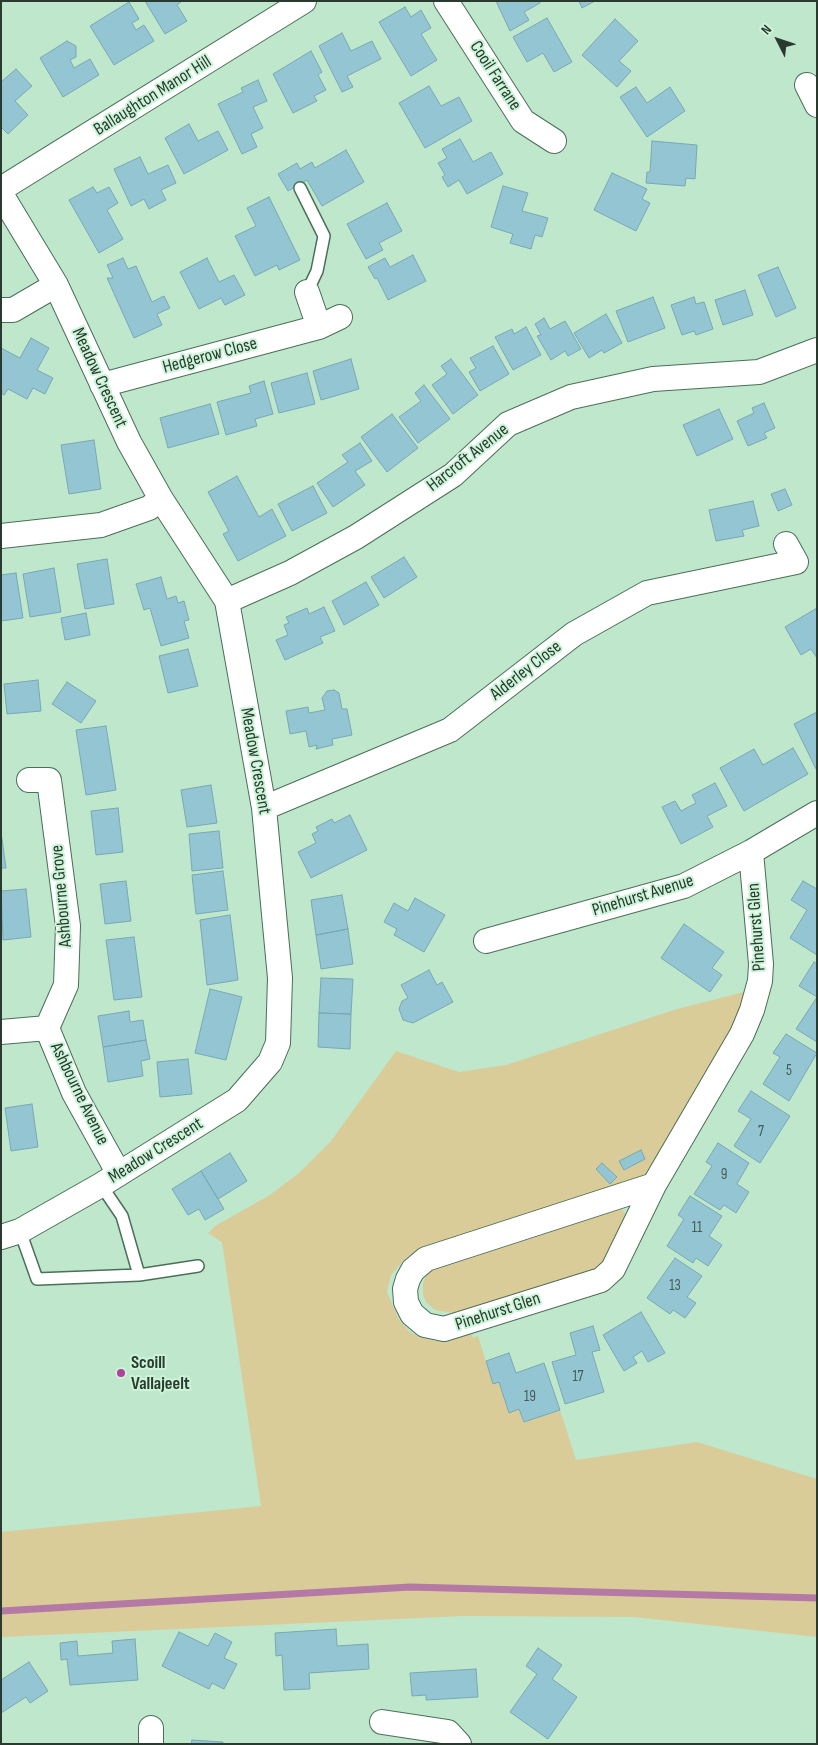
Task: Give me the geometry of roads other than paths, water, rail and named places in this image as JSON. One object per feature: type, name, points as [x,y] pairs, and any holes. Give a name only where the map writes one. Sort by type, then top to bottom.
[{"type":"street","name":"Ballaughton Manor Hill","points":[[1,189],[304,1]]},
{"type":"street","name":"Cooil Farrane","points":[[446,1],[523,121],[554,141]]},
{"type":"street","name":"Meadow Crescent","points":[[1,194],[56,285],[129,442],[161,499],[227,602],[264,808],[280,978],[278,1043],[270,1062],[238,1100],[110,1180],[11,1234]]},
{"type":"street","points":[[1,310],[13,310],[56,285]]},
{"type":"street","points":[[307,292],[319,327]]},
{"type":"street","name":"Hedgerow Close","points":[[102,385],[319,327],[340,317]]},
{"type":"street","name":"Harcroft Avenue","points":[[227,602],[290,573],[356,537],[452,475],[508,424],[571,397],[653,379],[759,372],[817,350]]},
{"type":"street","points":[[1,536],[101,526],[149,508],[161,499]]},
{"type":"street","name":"Alderley Close","points":[[264,808],[450,730],[574,634],[647,593],[796,561]]},
{"type":"street","name":"Ashbourne Grove","points":[[29,780],[50,780],[68,926],[66,985],[47,1028]]},
{"type":"street","name":"Pinehurst Avenue","points":[[486,941],[664,893],[707,876],[817,814]]},
{"type":"street","name":"Pinehurst Glen","points":[[654,1185],[426,1259],[419,1264],[408,1279],[406,1302],[412,1314],[425,1325],[444,1329],[601,1280],[616,1263],[654,1185],[742,1034],[755,1001],[760,981],[761,964],[751,852]]},
{"type":"street","name":"Ashbourne Avenue","points":[[1,1032],[47,1028],[110,1180]]},
{"type":"street","points":[[382,1722],[448,1732],[458,1744]]},
{"type":"lane","points":[[300,188],[324,236],[317,271],[307,292]]},
{"type":"lane","points":[[110,1180],[139,1274]]},
{"type":"lane","points":[[11,1234],[37,1279],[139,1274],[198,1266]]},
{"type":"waterway","points":[[1,1611],[410,1587],[817,1598]]},
{"type":"place","name":"Scoill Vallajeelt","points":[[121,1373]]}]
